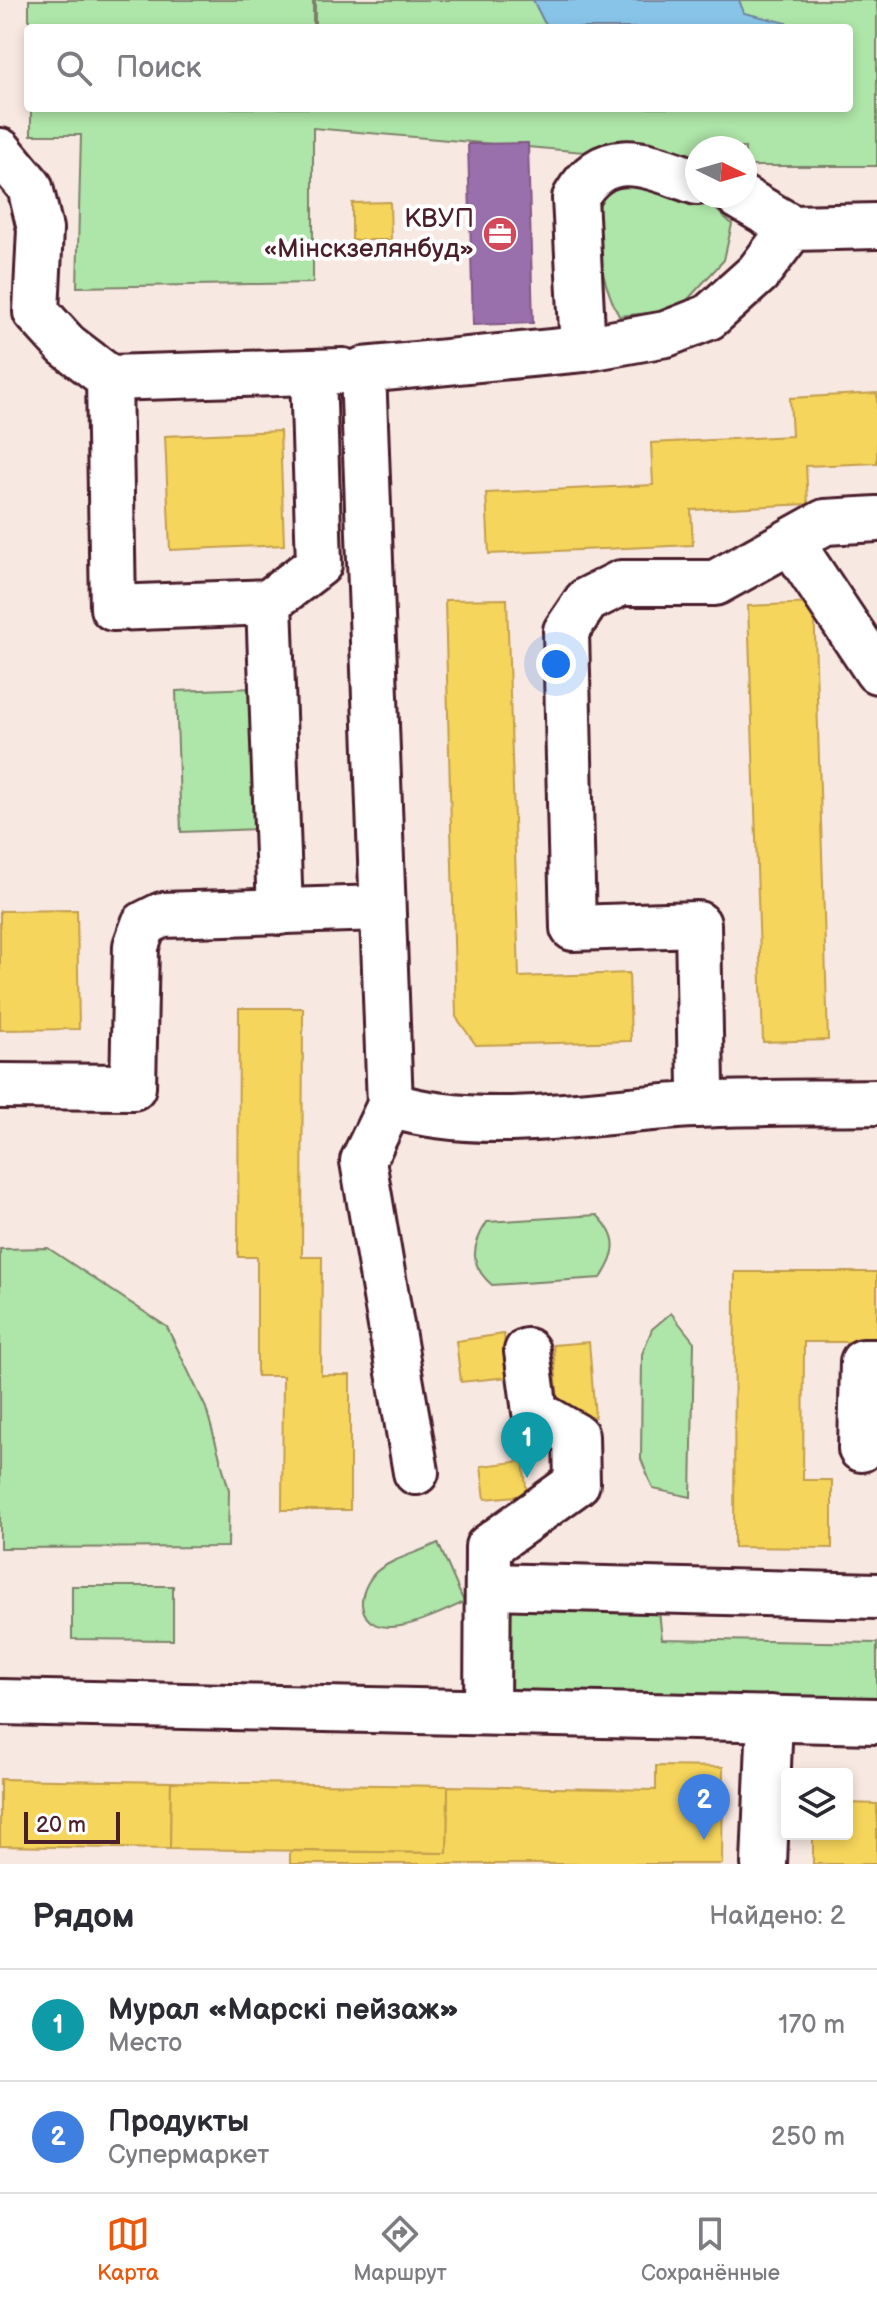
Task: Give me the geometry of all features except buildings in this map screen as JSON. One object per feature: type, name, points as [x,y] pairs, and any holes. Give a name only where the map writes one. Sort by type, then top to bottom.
[{"type":"lane","points":[[0,151],[30,187],[40,229],[36,312],[66,345],[109,378],[363,370],[583,349],[666,334],[709,317],[758,273],[792,228]]},
{"type":"lane","points":[[583,349],[575,198],[583,184],[605,166],[628,162],[685,179]]},
{"type":"lane","points":[[757,207],[792,228],[877,226]]},
{"type":"lane","points":[[363,370],[390,1105],[363,1161],[416,1472]]},
{"type":"lane","points":[[109,378],[113,608],[269,602],[319,564],[313,372]]},
{"type":"lane","points":[[696,1105],[701,1086],[698,924],[573,928],[566,631],[587,600],[621,583],[715,583],[825,522],[877,519]]},
{"type":"lane","points":[[791,542],[877,671]]},
{"type":"lane","points":[[269,602],[280,912]]},
{"type":"lane","points":[[0,1086],[133,1087],[136,946],[144,924],[162,915],[381,908]]},
{"type":"lane","points":[[390,1105],[418,1113],[492,1117],[696,1105],[877,1102]]},
{"type":"lane","points":[[487,1712],[488,1547],[577,1483],[576,1436],[535,1412],[527,1351]]},
{"type":"lane","points":[[861,1449],[863,1362],[877,1362]]},
{"type":"lane","points":[[490,1586],[877,1596]]},
{"type":"lane","points":[[0,1702],[877,1721]]},
{"type":"lane","points":[[764,1864],[770,1718]]},
{"type":"green space","points":[[29,0],[313,0],[313,24],[29,24]]},
{"type":"green space","points":[[315,0],[877,0],[877,166],[757,166],[757,136],[685,136],[685,161],[313,128],[313,283],[77,287],[81,135],[31,135],[31,112],[853,112],[853,24],[315,24]]},
{"type":"green space","points":[[607,183],[685,194],[685,208],[714,208],[732,224],[724,260],[678,310],[619,316],[606,285],[599,250],[597,232],[601,198]]},
{"type":"green space","points":[[254,688],[259,829],[181,832],[176,691]]},
{"type":"green space","points":[[597,1215],[609,1231],[614,1245],[611,1261],[601,1278],[492,1285],[479,1270],[475,1248],[487,1222]]},
{"type":"green space","points":[[48,1248],[167,1327],[206,1408],[229,1490],[228,1547],[0,1548],[0,1249]]},
{"type":"green space","points":[[671,1313],[694,1342],[691,1497],[653,1489],[641,1459],[642,1354],[652,1329]]},
{"type":"green space","points":[[438,1543],[464,1602],[424,1619],[392,1627],[378,1625],[367,1618],[362,1605],[363,1596],[376,1572],[397,1559]]},
{"type":"green space","points":[[72,1586],[173,1586],[173,1640],[72,1639]]},
{"type":"green space","points":[[502,1609],[659,1611],[662,1639],[877,1643],[877,1709],[499,1700]]},
{"type":"water","points":[[533,0],[739,0],[744,13],[787,24],[546,24]]},
{"type":"place","name":"КВУП «Мінскзелянбуд»","points":[[500,234]]},
{"type":"place","name":"Мурал «Марскі пейзаж»","points":[[527,1478]]},
{"type":"place","name":"Продукты","points":[[704,1840]]}]
